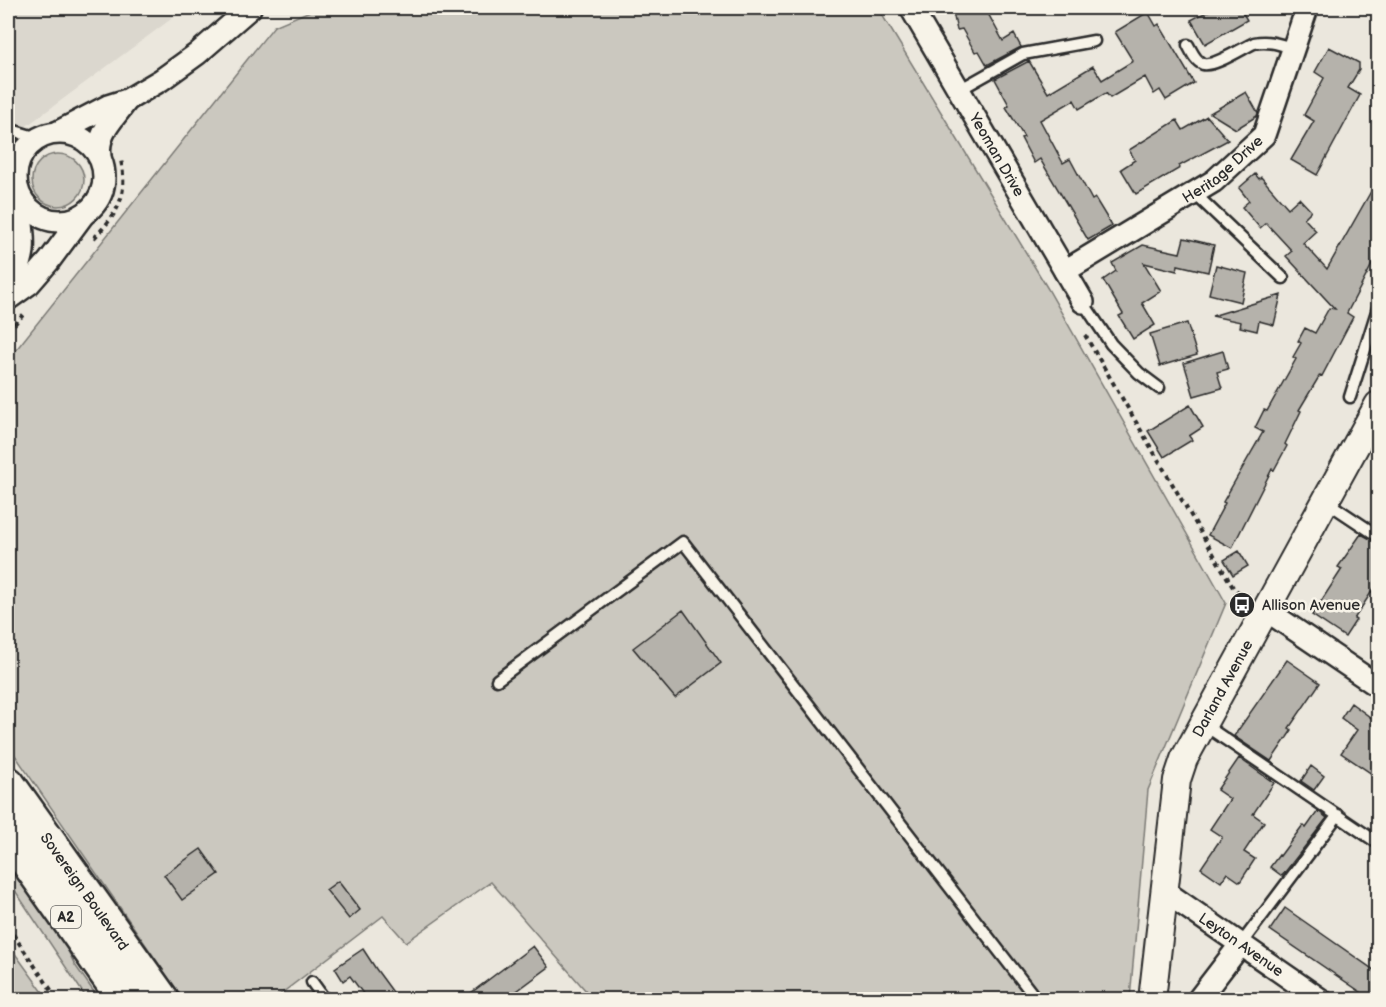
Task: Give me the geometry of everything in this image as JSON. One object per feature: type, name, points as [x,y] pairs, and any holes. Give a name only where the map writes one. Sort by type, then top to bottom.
[{"type":"main road","name":"Sovereign Boulevard","points":[[8,784],[162,999]]},
{"type":"main road","name":"Sovereign Boulevard","points":[[8,834],[125,999]]},
{"type":"street","points":[[9,298],[23,250],[14,181],[17,166],[25,150],[38,138],[75,125],[108,106],[128,100],[161,81],[186,63],[250,8]]},
{"type":"street","name":"Yeoman Drive","points":[[911,8],[1083,302]]},
{"type":"street","name":"Heritage Drive","points":[[1065,271],[1214,181],[1264,135],[1307,8]]},
{"type":"street","points":[[110,155],[99,147],[104,132],[128,100]]},
{"type":"street","points":[[58,132],[73,134],[110,155]]},
{"type":"street","points":[[14,181],[25,205],[45,218],[60,221],[76,219],[97,203],[103,188],[104,172],[110,155]]},
{"type":"street","points":[[9,298],[28,284],[49,261],[83,215]]},
{"type":"street","name":"Darland Avenue","points":[[1152,999],[1177,780],[1184,759],[1327,502],[1378,405]]},
{"type":"street","points":[[1266,609],[1378,686]]},
{"type":"street","name":"Leyton Avenue","points":[[1164,891],[1321,999]]},
{"type":"street","points":[[1198,999],[1241,944]]},
{"type":"lane","points":[[959,90],[1023,54],[1094,41]]},
{"type":"lane","points":[[1188,45],[1195,58],[1203,64],[1212,64],[1261,41],[1292,48]]},
{"type":"lane","points":[[8,129],[38,138]]},
{"type":"lane","points":[[1194,193],[1283,278]]},
{"type":"lane","points":[[1083,302],[1111,344],[1139,373],[1159,388]]},
{"type":"lane","points":[[1350,397],[1378,308]]},
{"type":"lane","points":[[1327,502],[1378,536]]},
{"type":"lane","points":[[497,680],[683,542],[1037,999]]},
{"type":"lane","points":[[1203,724],[1378,843]]},
{"type":"lane","points":[[1241,944],[1338,815]]},
{"type":"lane","points":[[312,982],[325,999]]},
{"type":"path","points":[[91,240],[113,217],[122,198],[124,182],[110,155]]},
{"type":"path","points":[[1083,302],[1073,316],[1228,579],[1234,589],[1266,609]]},
{"type":"path","points":[[8,331],[27,311]]},
{"type":"path","points":[[8,927],[58,999]]},
{"type":"shaded area","points":[[8,8],[186,8],[9,139],[8,150]]},
{"type":"shaded area","points":[[317,8],[878,8],[1048,289],[1226,603],[1148,790],[1130,999],[593,999],[491,882],[406,942],[383,916],[274,999],[183,999],[8,745],[8,360],[274,26]]},
{"type":"shaded area","points":[[58,154],[68,156],[76,162],[82,170],[84,180],[82,190],[76,198],[68,204],[58,206],[48,204],[40,198],[34,190],[32,180],[34,170],[40,162],[48,156]]},
{"type":"shaded area","points":[[8,858],[51,916],[75,965],[99,999],[87,999],[8,880]]},
{"type":"shaded area","points":[[8,944],[48,999],[8,999]]},
{"type":"building","points":[[952,8],[985,8],[1003,41],[1014,34],[1021,47],[987,65],[979,51],[975,52],[962,29],[957,30]]},
{"type":"building","points":[[1214,8],[1240,8],[1247,20],[1205,44],[1191,20]]},
{"type":"building","points":[[1148,12],[1156,26],[1159,24],[1194,83],[1166,100],[1160,90],[1154,94],[1145,77],[1110,98],[1106,93],[1079,109],[1074,100],[1040,120],[1063,163],[1070,159],[1092,200],[1095,198],[1112,226],[1088,240],[1040,159],[1034,163],[1021,138],[1024,137],[1006,107],[1009,105],[995,79],[1029,61],[1048,93],[1093,66],[1102,80],[1133,61],[1115,32]]},
{"type":"building","points":[[1329,47],[1359,63],[1359,70],[1348,88],[1360,95],[1317,175],[1291,160],[1314,121],[1304,115],[1324,78],[1315,72]]},
{"type":"building","points":[[1246,92],[1258,113],[1257,116],[1236,129],[1210,113]]},
{"type":"building","points":[[1207,116],[1228,140],[1179,166],[1180,168],[1136,194],[1121,169],[1135,160],[1129,150],[1177,120],[1183,130]]},
{"type":"building","points":[[1255,174],[1259,179],[1261,177],[1288,208],[1299,198],[1311,211],[1304,218],[1316,231],[1303,243],[1327,269],[1378,179],[1378,253],[1347,313],[1353,317],[1322,376],[1320,375],[1299,410],[1301,411],[1285,444],[1287,446],[1274,470],[1272,469],[1232,548],[1208,535],[1225,503],[1223,502],[1263,432],[1255,428],[1296,359],[1293,357],[1301,343],[1298,341],[1305,328],[1315,333],[1329,308],[1335,309],[1286,256],[1292,251],[1266,223],[1260,228],[1242,207],[1249,201],[1239,188]]},
{"type":"building","points":[[1184,238],[1214,245],[1208,272],[1178,265],[1177,271],[1144,263],[1161,291],[1142,303],[1155,325],[1133,339],[1119,316],[1123,314],[1103,280],[1116,271],[1112,263],[1143,245],[1180,253]]},
{"type":"building","points":[[1216,265],[1247,273],[1241,302],[1209,294]]},
{"type":"building","points":[[1281,295],[1274,325],[1259,321],[1257,331],[1240,327],[1241,322],[1212,316]]},
{"type":"building","points":[[1187,323],[1197,355],[1160,366],[1150,334]]},
{"type":"building","points":[[1223,351],[1228,369],[1217,372],[1222,388],[1194,396],[1184,363]]},
{"type":"building","points":[[1190,405],[1203,427],[1189,436],[1192,440],[1164,457],[1148,431]]},
{"type":"building","points":[[1361,534],[1378,543],[1378,582],[1345,637],[1312,615],[1342,569],[1338,567]]},
{"type":"building","points":[[1239,551],[1248,566],[1233,575],[1224,560]]},
{"type":"building","points":[[683,610],[721,663],[675,698],[633,648]]},
{"type":"building","points":[[1287,660],[1320,683],[1289,728],[1292,730],[1271,761],[1234,736]]},
{"type":"building","points":[[1351,703],[1378,723],[1378,778],[1341,753],[1357,730],[1341,718]]},
{"type":"building","points":[[1239,758],[1274,783],[1253,814],[1264,822],[1244,852],[1255,859],[1240,882],[1227,873],[1221,882],[1201,868],[1222,837],[1210,829],[1230,799],[1217,790]]},
{"type":"building","points":[[1311,766],[1324,776],[1314,790],[1301,781]]},
{"type":"building","points":[[1318,811],[1327,818],[1282,876],[1270,867],[1303,825],[1306,828]]},
{"type":"building","points":[[201,849],[219,874],[182,900],[164,875]]},
{"type":"building","points":[[338,881],[360,910],[349,919],[326,890]]},
{"type":"building","points":[[1285,908],[1378,973],[1378,999],[1371,999],[1270,930]]},
{"type":"building","points":[[533,946],[549,967],[506,999],[463,999]]},
{"type":"building","points":[[363,949],[398,999],[367,999],[350,976],[343,981],[335,968]]},
{"type":"place","name":"Allison Avenue","points":[[1242,605]]}]
